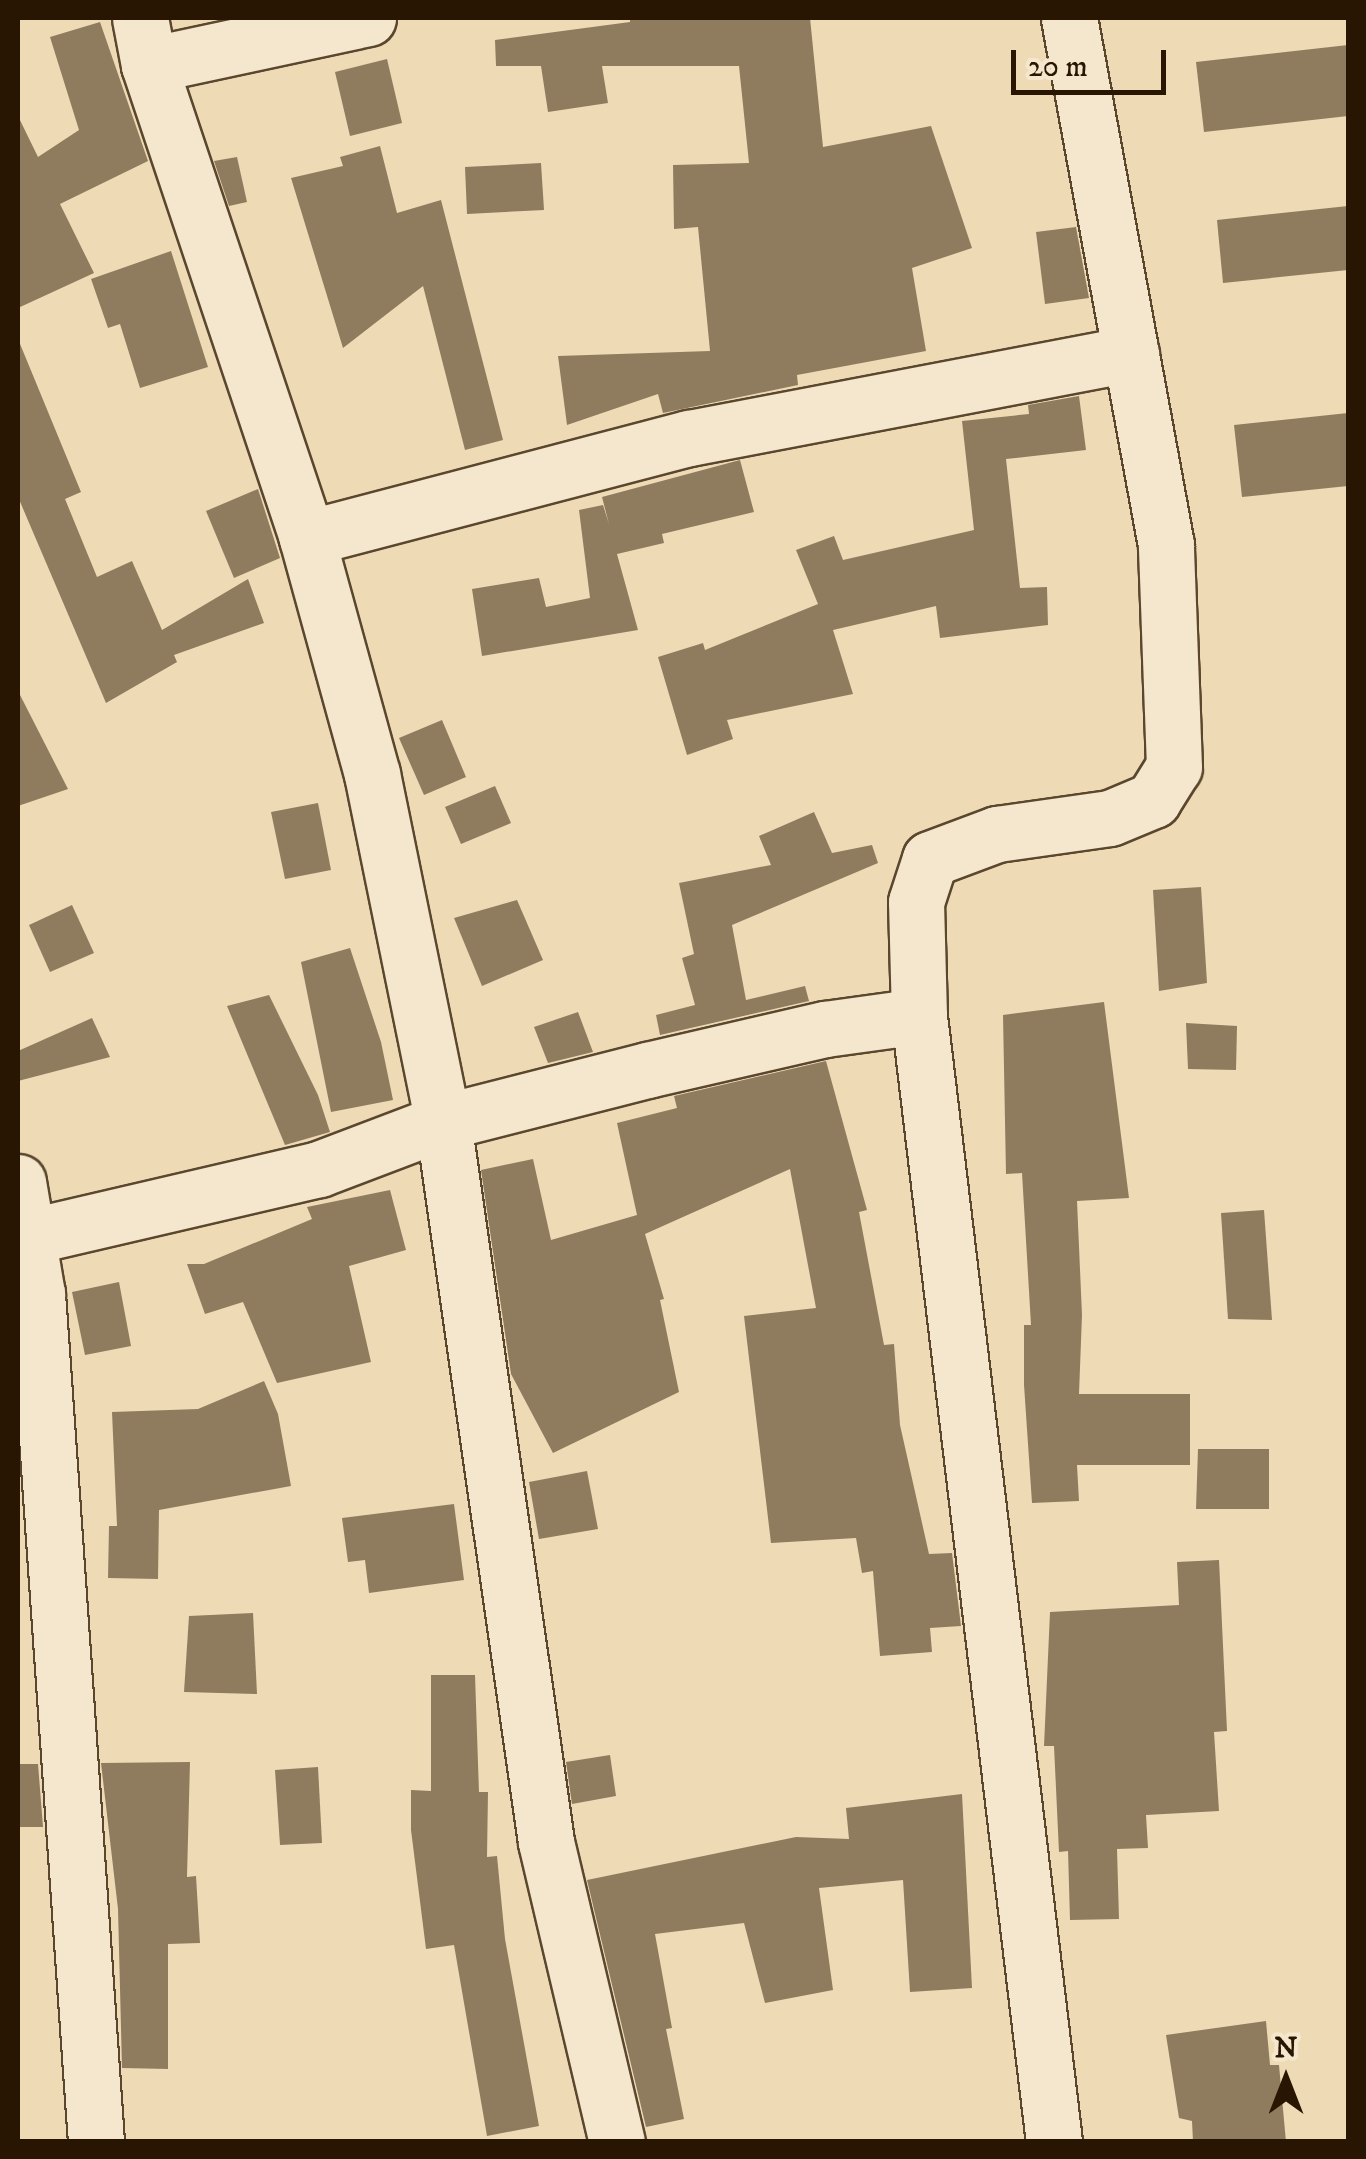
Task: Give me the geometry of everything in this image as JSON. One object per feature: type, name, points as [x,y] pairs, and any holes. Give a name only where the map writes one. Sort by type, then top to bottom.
[{"type":"street","points":[[368,18],[145,41],[307,538],[372,774],[443,1122],[546,1842],[616,2142]]},
{"type":"street","points":[[1054,2142],[919,1016],[916,902],[930,858],[996,834],[1110,818],[1152,800],[1174,767],[1166,545],[1069,18]]},
{"type":"street","points":[[307,538],[689,438],[1131,354]]},
{"type":"street","points":[[28,1238],[319,1170],[443,1122],[825,1029],[919,1016]]},
{"type":"street","points":[[18,1182],[28,1238],[27,1296],[96,2142]]},
{"type":"building","points":[[630,18],[810,18],[823,147],[931,126],[972,248],[912,268],[926,351],[797,375],[798,385],[663,413],[658,394],[567,425],[558,356],[710,351],[698,227],[674,229],[673,165],[749,163],[739,66],[602,66],[608,103],[548,112],[541,66],[496,66],[495,40],[630,22]]},
{"type":"building","points":[[100,22],[148,161],[60,204],[94,273],[18,308],[18,116],[38,157],[79,130],[50,37]]},
{"type":"building","points":[[1348,45],[1348,116],[1204,132],[1196,62]]},
{"type":"building","points":[[387,59],[402,123],[350,136],[335,72]]},
{"type":"building","points":[[380,146],[397,213],[441,200],[503,440],[465,450],[423,286],[343,348],[291,178],[343,166],[340,157]]},
{"type":"building","points":[[237,157],[247,202],[229,206],[214,161]]},
{"type":"building","points":[[541,163],[544,210],[467,214],[465,167]]},
{"type":"building","points":[[1348,206],[1348,270],[1223,283],[1217,220]]},
{"type":"building","points":[[1076,227],[1089,298],[1045,304],[1036,232]]},
{"type":"building","points":[[171,251],[208,367],[140,388],[120,324],[108,328],[91,279]]},
{"type":"building","points":[[18,339],[81,492],[65,499],[97,577],[132,561],[162,630],[248,579],[264,623],[174,655],[177,662],[106,703],[18,497]]},
{"type":"building","points":[[1079,396],[1086,450],[1006,459],[1020,588],[1047,587],[1048,625],[940,638],[936,606],[833,630],[853,694],[727,720],[733,739],[687,755],[658,657],[703,643],[705,650],[818,604],[796,550],[834,536],[843,560],[974,530],[962,421],[1029,414],[1028,405]]},
{"type":"building","points":[[1348,413],[1348,486],[1242,497],[1234,425]]},
{"type":"building","points":[[740,460],[754,512],[662,534],[664,543],[617,554],[638,630],[482,656],[472,589],[539,578],[546,607],[590,598],[579,510],[603,505],[609,524],[602,497]]},
{"type":"building","points":[[258,489],[280,558],[234,578],[206,511]]},
{"type":"building","points":[[18,691],[68,789],[18,806]]},
{"type":"building","points":[[442,720],[466,777],[424,795],[399,738]]},
{"type":"building","points":[[495,786],[511,823],[461,844],[445,807]]},
{"type":"building","points":[[318,803],[331,870],[285,879],[271,812]]},
{"type":"building","points":[[814,812],[832,853],[872,845],[878,863],[732,925],[746,1000],[805,986],[809,1001],[660,1035],[656,1015],[695,1005],[682,958],[694,954],[679,883],[771,865],[759,836]]},
{"type":"building","points":[[1201,887],[1207,983],[1159,991],[1153,890]]},
{"type":"building","points":[[517,900],[543,960],[482,986],[454,918]]},
{"type":"building","points":[[72,905],[94,953],[50,972],[29,925]]},
{"type":"building","points":[[350,948],[381,1042],[393,1100],[331,1112],[301,962]]},
{"type":"building","points":[[269,995],[318,1095],[330,1132],[285,1145],[227,1006]]},
{"type":"building","points":[[1104,1002],[1129,1198],[1077,1201],[1082,1315],[1079,1394],[1190,1394],[1190,1465],[1077,1465],[1079,1501],[1032,1503],[1024,1385],[1024,1325],[1031,1325],[1022,1173],[1006,1174],[1003,1015]]},
{"type":"building","points":[[578,1012],[593,1052],[548,1063],[534,1027]]},
{"type":"building","points":[[92,1018],[110,1057],[18,1081],[18,1051]]},
{"type":"building","points":[[1186,1023],[1237,1026],[1236,1070],[1188,1069]]},
{"type":"building","points":[[826,1061],[867,1210],[859,1212],[884,1345],[894,1344],[900,1425],[929,1554],[952,1553],[961,1626],[930,1628],[932,1652],[880,1656],[873,1571],[862,1573],[856,1538],[771,1543],[744,1316],[816,1308],[790,1169],[645,1234],[664,1299],[660,1300],[679,1392],[553,1453],[511,1374],[481,1170],[533,1159],[551,1240],[637,1215],[617,1123],[677,1108],[674,1096]]},
{"type":"building","points":[[390,1190],[406,1250],[349,1266],[371,1362],[277,1383],[243,1302],[205,1314],[187,1264],[204,1264],[312,1219],[307,1207]]},
{"type":"building","points":[[1264,1210],[1272,1320],[1228,1319],[1221,1213]]},
{"type":"building","points":[[119,1282],[131,1346],[85,1355],[72,1292]]},
{"type":"building","points":[[264,1381],[278,1414],[291,1486],[159,1510],[158,1579],[108,1578],[109,1526],[117,1526],[112,1412],[198,1409]]},
{"type":"building","points":[[1198,1449],[1269,1449],[1269,1509],[1196,1509]]},
{"type":"building","points":[[587,1471],[598,1529],[539,1539],[529,1482]]},
{"type":"building","points":[[454,1504],[464,1580],[369,1593],[365,1560],[348,1562],[342,1518]]},
{"type":"building","points":[[1219,1560],[1227,1731],[1214,1732],[1219,1811],[1146,1815],[1148,1848],[1117,1849],[1119,1919],[1070,1920],[1068,1851],[1059,1852],[1054,1746],[1044,1746],[1050,1612],[1179,1605],[1177,1562]]},
{"type":"building","points":[[253,1613],[257,1694],[184,1692],[189,1616]]},
{"type":"building","points":[[431,1675],[475,1675],[479,1792],[488,1792],[487,1857],[497,1856],[505,1939],[539,2126],[487,2136],[454,1945],[426,1949],[411,1830],[411,1790],[431,1791]]},
{"type":"building","points":[[610,1755],[616,1796],[572,1804],[566,1762]]},
{"type":"building","points":[[190,1762],[187,1877],[196,1876],[200,1943],[168,1944],[168,2069],[122,2068],[118,1909],[101,1763]]},
{"type":"building","points":[[18,1764],[38,1764],[43,1827],[18,1827]]},
{"type":"building","points":[[318,1767],[322,1843],[280,1845],[275,1770]]},
{"type":"building","points":[[962,1794],[972,1988],[910,1992],[903,1880],[819,1888],[833,1990],[765,2003],[744,1923],[655,1934],[672,2028],[666,2029],[684,2119],[646,2127],[587,1880],[796,1837],[849,1839],[846,1808]]},
{"type":"building","points":[[1266,2021],[1270,2065],[1279,2065],[1286,2142],[1193,2142],[1192,2121],[1179,2118],[1166,2035]]}]
